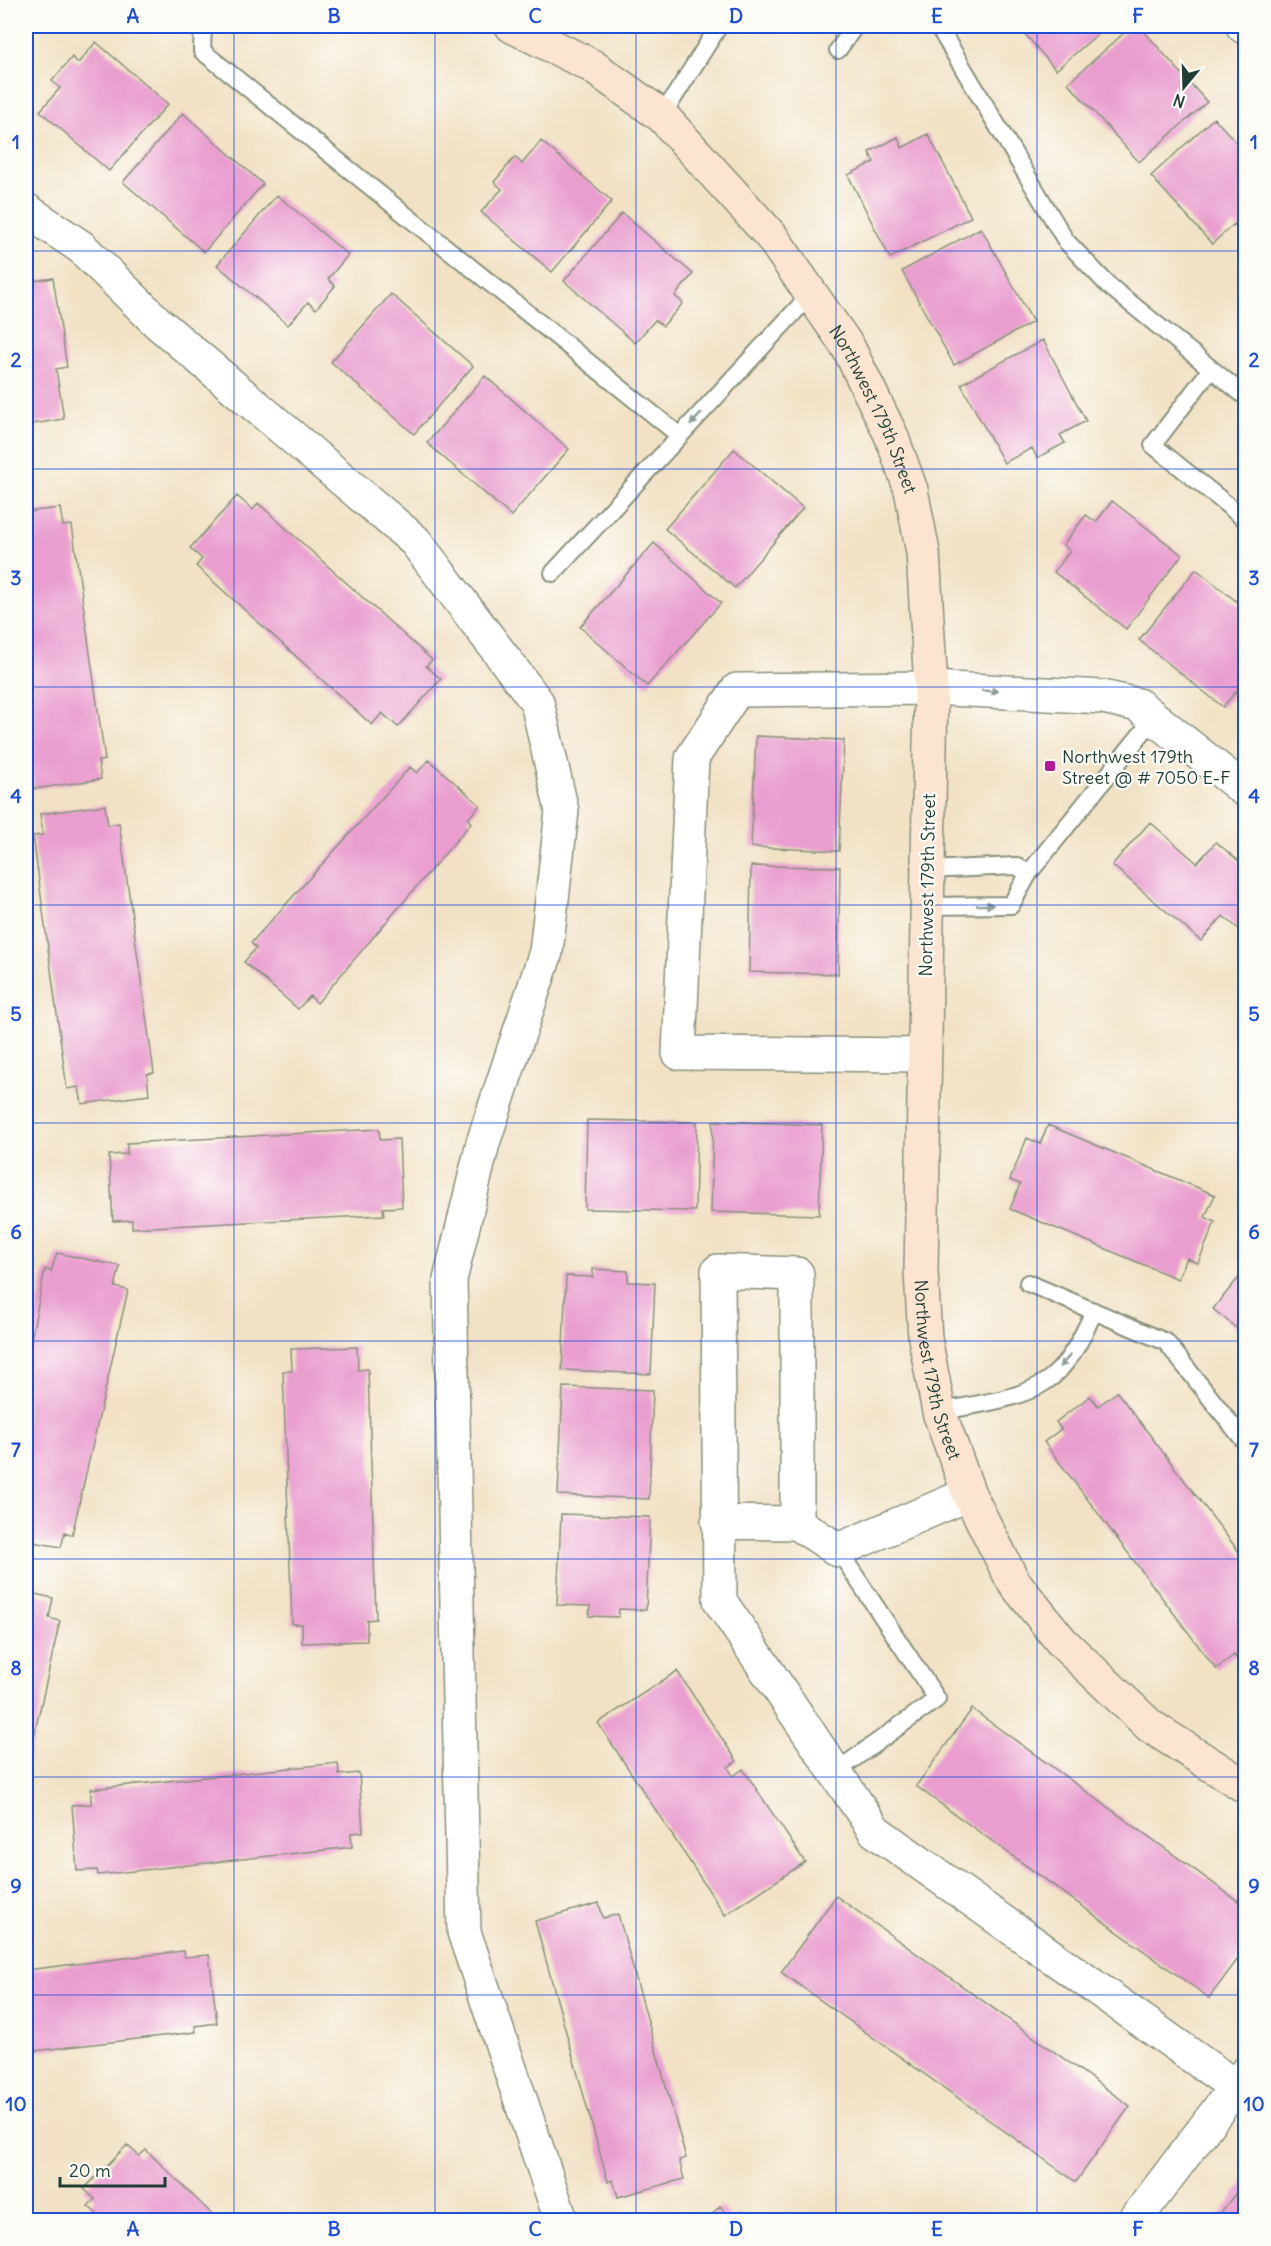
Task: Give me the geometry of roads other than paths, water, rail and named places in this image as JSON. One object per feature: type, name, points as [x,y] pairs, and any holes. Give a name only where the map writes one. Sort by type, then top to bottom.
[{"type":"street","name":"Northwest 179th Street","points":[[512,26],[592,66],[662,116],[771,236],[853,357],[891,435],[911,490],[924,552],[931,688],[921,1272],[925,1338],[939,1412],[969,1494],[1013,1581],[1062,1642],[1150,1726],[1245,1787]]},
{"type":"street","points":[[26,210],[81,247],[158,324],[415,541],[537,702],[562,811],[546,952],[483,1143],[450,1280],[450,1292],[464,1932],[561,2220]]},
{"type":"street","points":[[924,1055],[679,1053],[692,758],[737,690],[931,688],[1103,697],[1138,705],[1245,791]]},
{"type":"street","points":[[797,1523],[797,1274],[718,1271],[720,1600],[875,1831],[1241,2081],[1135,2220]]},
{"type":"street","points":[[718,1522],[797,1523],[838,1550],[969,1494]]},
{"type":"lane","points":[[662,116],[719,26]]},
{"type":"lane","points":[[838,50],[855,26]]},
{"type":"lane","points":[[938,26],[1066,241],[1108,285],[1245,397]]},
{"type":"lane","points":[[203,29],[202,51],[680,436]]},
{"type":"lane","points":[[554,573],[811,294]]},
{"type":"lane","points":[[1211,369],[1153,445],[1245,520]]},
{"type":"lane","points":[[926,906],[1011,905],[1029,873],[1154,718]]},
{"type":"lane","points":[[927,870],[1016,866],[1029,873]]},
{"type":"lane","points":[[1028,1283],[1166,1342],[1245,1443]]},
{"type":"lane","points":[[939,1412],[1014,1395],[1046,1382],[1078,1346],[1094,1311]]},
{"type":"lane","points":[[834,1773],[937,1699],[838,1550]]},
{"type":"place","name":"Northwest 179th Street @ # 7050 E-F","points":[[1050,766]]}]
